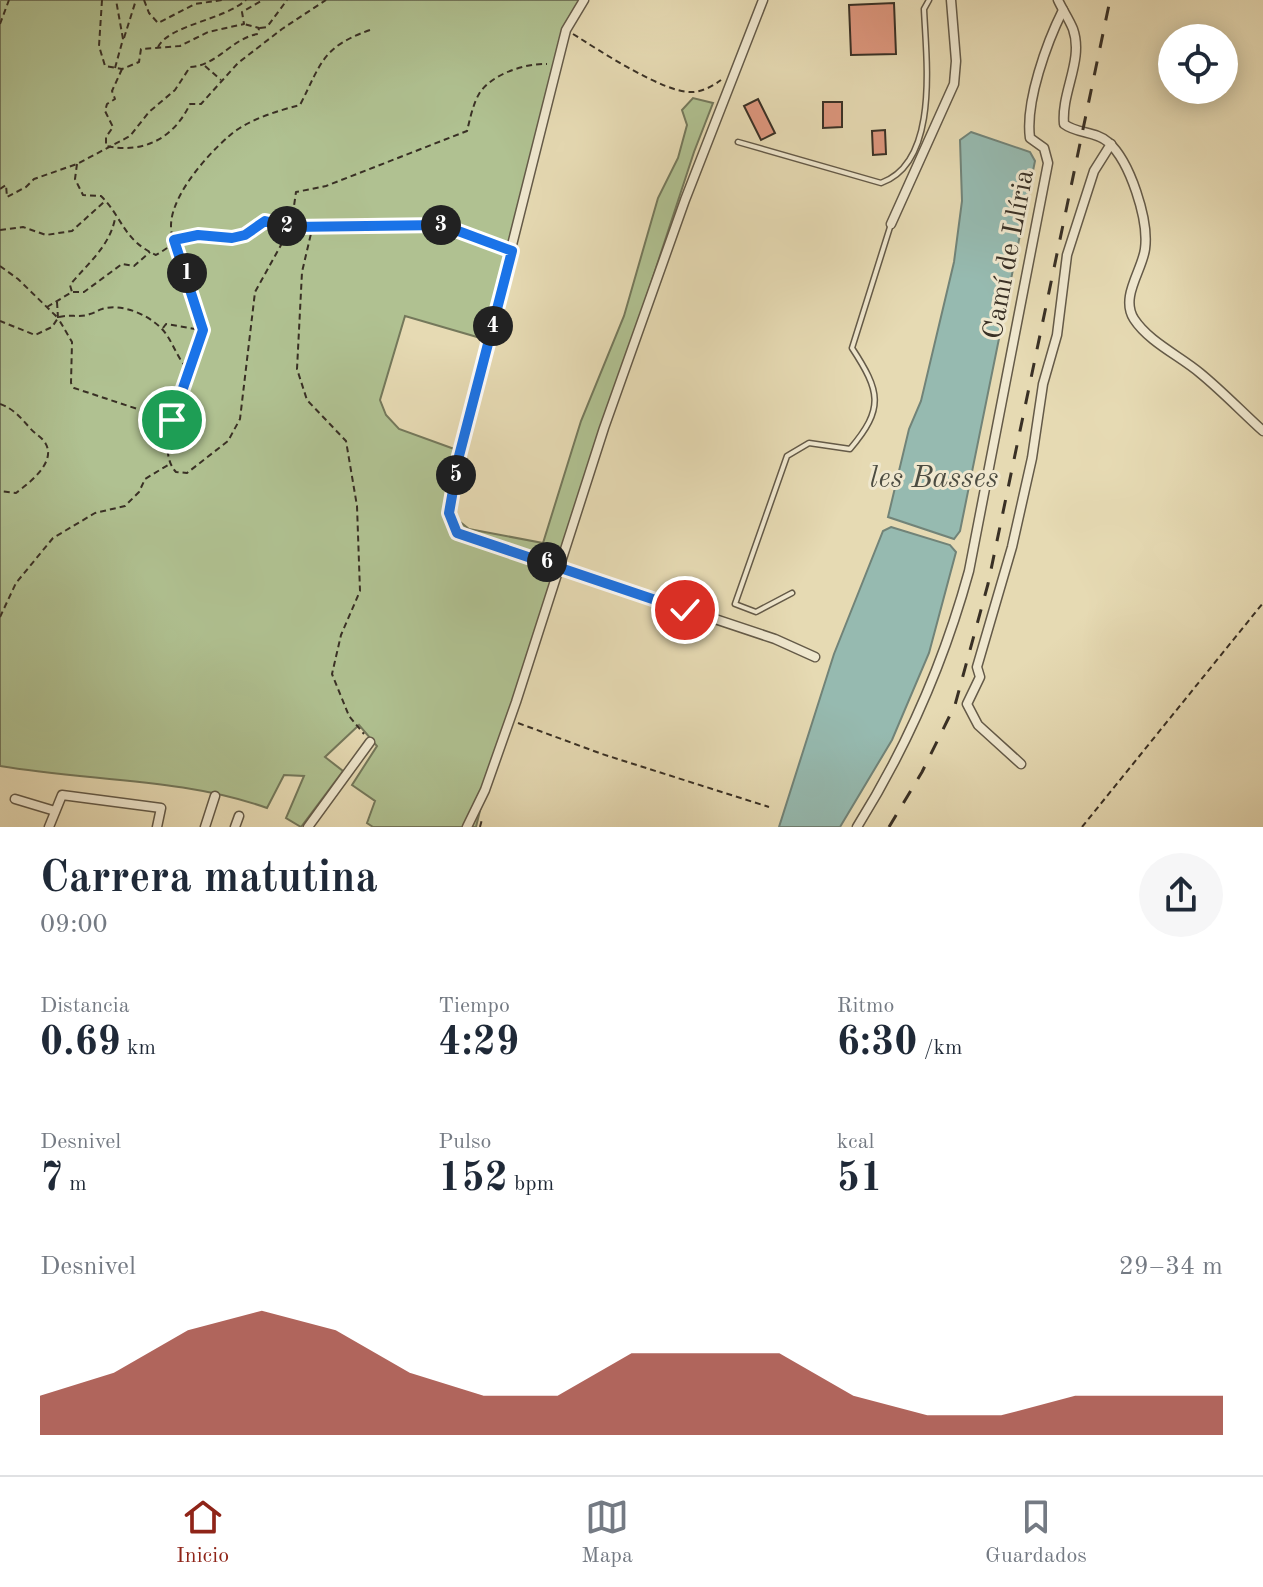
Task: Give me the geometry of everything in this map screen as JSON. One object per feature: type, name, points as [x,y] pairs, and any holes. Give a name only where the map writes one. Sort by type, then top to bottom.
[{"type":"street","points":[[584,0],[566,30],[459,456],[449,513],[457,533],[775,639],[815,657]]},
{"type":"street","points":[[467,827],[485,790],[510,720],[614,399],[737,66],[765,0]]},
{"type":"street","points":[[891,224],[954,84],[956,61],[951,0]]},
{"type":"street","points":[[1058,0],[1073,30],[1076,52],[1063,113],[1064,124],[1111,144],[1127,165],[1145,227],[1145,249],[1129,297],[1133,317],[1148,334],[1202,374],[1263,431]]},
{"type":"street","name":"Camí de Llíria","points":[[857,827],[917,720],[956,617],[969,571],[1048,163],[1044,148],[1030,138],[1027,120],[1051,35],[1063,10]]},
{"type":"street","points":[[1021,764],[978,725],[967,704],[980,677],[977,667],[1012,547],[1032,458],[1043,384],[1057,335],[1067,255],[1094,171],[1111,144]]},
{"type":"street","points":[[308,827],[370,742]]},
{"type":"street","points":[[52,826],[62,795],[161,808],[157,827]]},
{"type":"street","points":[[205,827],[215,796]]},
{"type":"street","points":[[15,799],[55,811]]},
{"type":"street","points":[[235,827],[239,816]]},
{"type":"lane","points":[[738,142],[881,183],[893,179],[905,169],[928,111],[924,9],[929,0]]},
{"type":"lane","points":[[792,593],[756,612],[735,604],[787,456],[809,443],[850,449],[869,427],[875,411],[876,388],[852,348],[891,224]]},
{"type":"path","points":[[0,24],[9,0]]},
{"type":"path","points":[[102,0],[99,46],[105,66],[122,69],[139,62],[141,49],[180,46],[208,32],[244,24],[267,27],[287,0]]},
{"type":"path","points":[[116,0],[123,39]]},
{"type":"path","points":[[115,68],[136,0]]},
{"type":"path","points":[[144,0],[149,13],[158,23],[195,4],[222,0]]},
{"type":"path","points":[[158,48],[158,44],[180,28],[199,25],[236,9],[246,0]]},
{"type":"path","points":[[244,24],[242,12],[261,0]]},
{"type":"path","points":[[106,146],[134,149],[171,134],[190,104],[201,104],[264,42],[326,0]]},
{"type":"path","points":[[259,28],[258,34],[264,42]]},
{"type":"path","points":[[370,30],[347,38],[327,52],[300,105],[274,111],[229,135],[182,191],[170,213],[174,240],[203,330],[172,420],[166,450],[169,464],[176,472],[187,473],[228,441],[240,419],[255,292],[291,227],[296,192],[326,186],[467,131],[479,93],[495,80],[522,66],[557,66]]},
{"type":"path","points":[[566,30],[640,75],[691,93],[713,86],[737,66]]},
{"type":"path","points":[[0,189],[6,185],[7,197],[34,179],[77,164],[130,136],[149,112],[175,90],[190,67],[204,65],[232,45],[258,34]]},
{"type":"path","points":[[204,65],[222,81]]},
{"type":"path","points":[[106,146],[106,137],[113,127],[105,111],[107,104],[115,99],[112,91],[122,69]]},
{"type":"path","points":[[77,164],[75,179],[83,195],[101,196],[115,218],[122,222],[125,233],[156,255],[174,240],[198,235],[232,238],[245,235],[265,221],[291,227],[313,224],[442,225],[512,251]]},
{"type":"path","points":[[0,230],[23,227],[46,235],[72,231],[106,201]]},
{"type":"path","points":[[72,292],[70,285],[88,262],[98,256],[113,230],[115,218]]},
{"type":"path","points":[[313,224],[302,272],[297,369],[307,400],[346,441],[357,506],[360,591],[341,635],[332,674],[349,716],[370,742]]},
{"type":"path","points":[[45,307],[72,292],[84,292],[122,264],[134,266],[150,252]]},
{"type":"path","points":[[0,266],[58,318],[72,342],[71,383],[74,388],[172,420]]},
{"type":"path","points":[[57,302],[58,318]]},
{"type":"path","points":[[0,321],[35,335],[68,314],[89,315],[117,306],[163,329],[178,360],[189,370]]},
{"type":"path","points":[[163,329],[166,324],[203,330]]},
{"type":"path","points":[[0,404],[18,413],[46,442],[48,450],[47,461],[35,478],[16,493],[0,491]]},
{"type":"path","points":[[0,617],[16,583],[53,538],[95,513],[125,506],[139,492],[145,479],[169,464]]},
{"type":"path","points":[[1082,827],[1263,603]]},
{"type":"path","points":[[510,720],[602,754],[769,807]]},
{"type":"green space","points":[[0,0],[584,0],[566,30],[488,344],[477,337],[405,316],[380,400],[386,415],[399,429],[457,450],[449,513],[469,529],[543,543],[581,421],[624,316],[658,198],[678,158],[687,125],[682,110],[693,98],[713,103],[694,152],[485,790],[476,827],[373,827],[367,823],[375,801],[352,785],[377,746],[359,725],[325,757],[343,771],[301,827],[286,818],[304,776],[284,775],[267,808],[235,798],[169,785],[0,766]]},
{"type":"water","name":"les Basses","points":[[971,132],[1030,152],[1035,161],[960,531],[954,539],[888,517],[909,429],[921,401],[954,262],[962,201],[960,140]]},
{"type":"water","name":"les Basses","points":[[891,527],[950,545],[956,552],[929,653],[892,740],[840,827],[779,827],[834,654],[883,531]]},
{"type":"building","points":[[894,3],[896,54],[851,55],[849,5]]},
{"type":"building","points":[[758,99],[775,133],[761,140],[744,106]]},
{"type":"building","points":[[823,102],[842,102],[842,127],[823,128]]},
{"type":"building","points":[[885,130],[886,154],[873,155],[872,131]]},
{"type":"railway","points":[[889,827],[922,772],[955,705],[988,584],[1110,0]]},
{"type":"route","points":[[172,420],[203,330],[174,240],[198,235],[232,238],[245,235],[265,221],[291,227],[313,224],[442,225],[512,251],[459,456],[449,513],[457,533],[685,610]]}]
